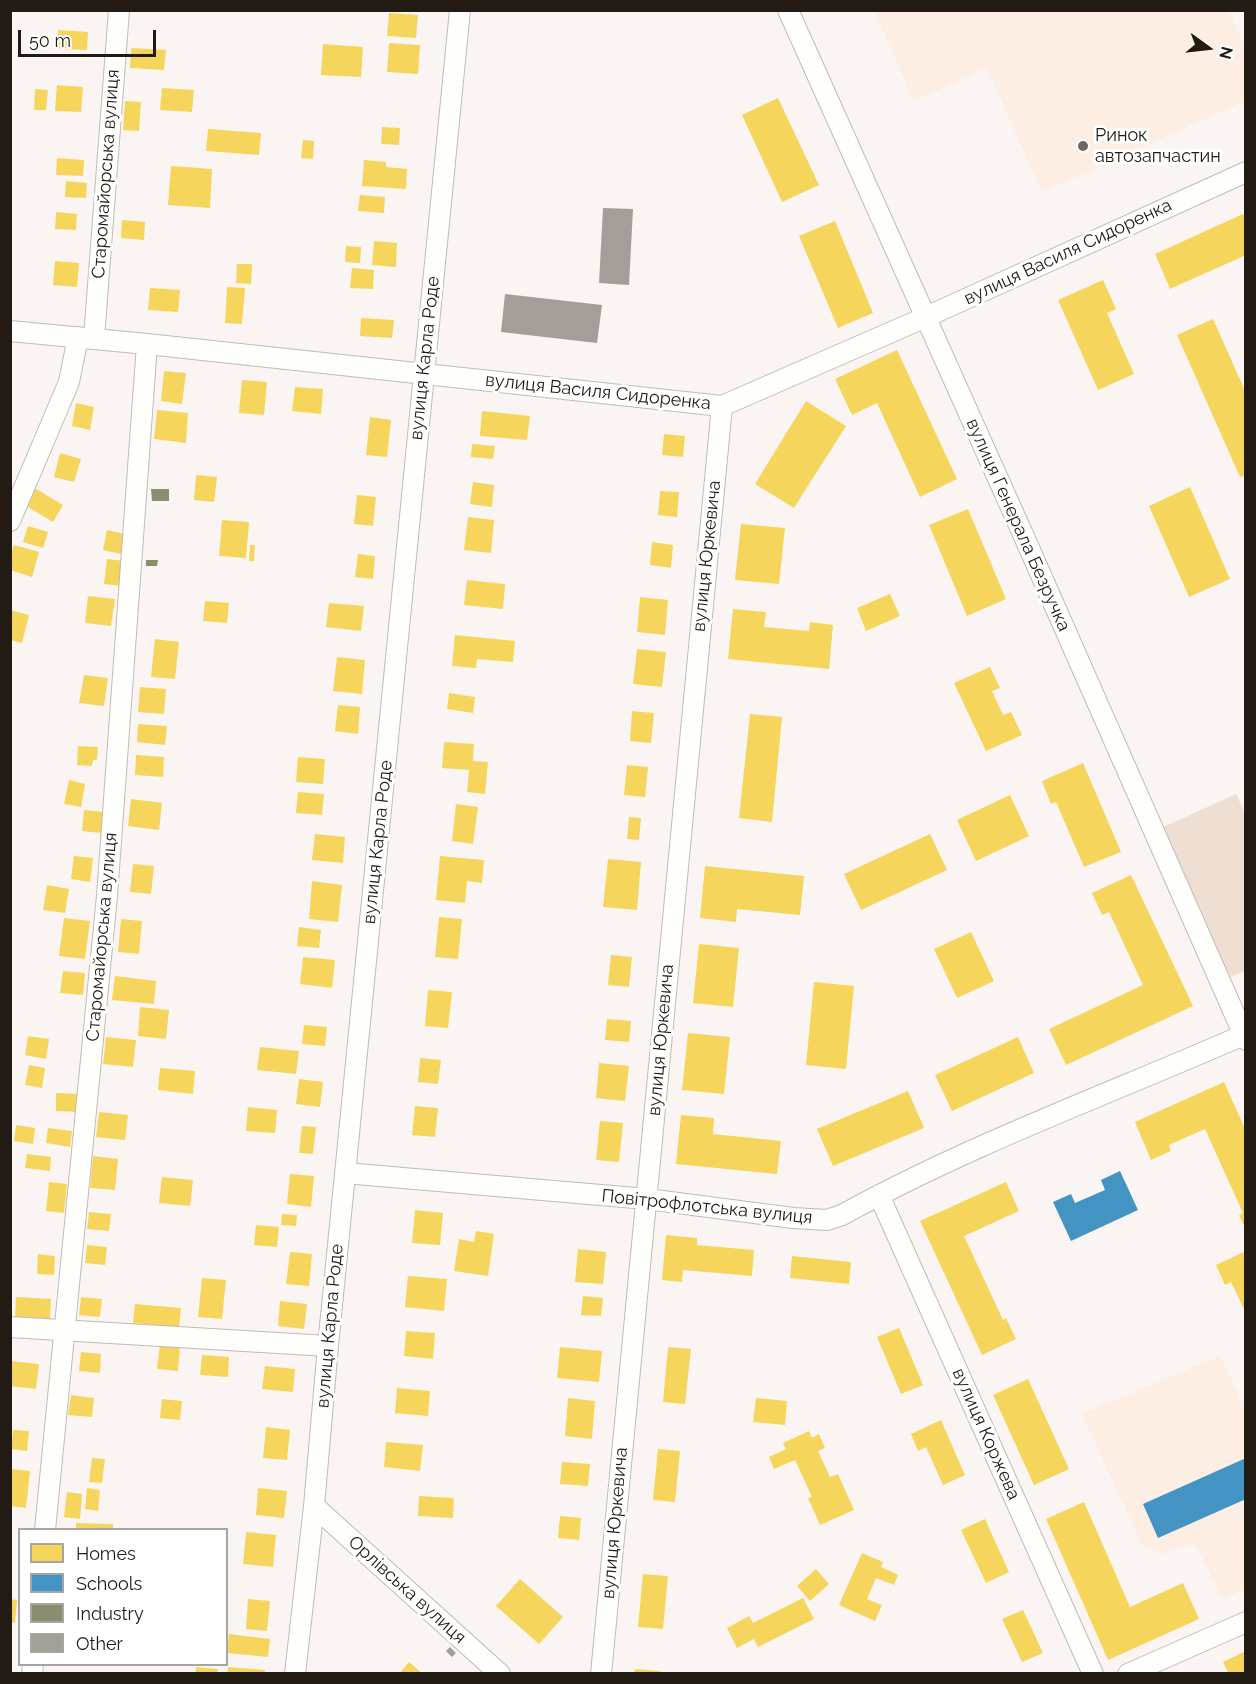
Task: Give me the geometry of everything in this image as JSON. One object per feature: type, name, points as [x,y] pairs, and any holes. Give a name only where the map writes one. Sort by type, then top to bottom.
[{"type":"street","name":"Старомайорська вулиця","points":[[10,521],[86,337],[119,10]]},
{"type":"street","name":"вулиця Карла Роде","points":[[295,1674],[314,1506],[460,10]]},
{"type":"street","name":"вулиця Генерала Безручка","points":[[788,10],[1245,1036]]},
{"type":"street","name":"вулиця Василя Сидоренка","points":[[10,331],[86,337],[722,406],[926,317],[1245,172]]},
{"type":"street","name":"Старомайорська вулиця","points":[[45,1528],[107,896],[147,344]]},
{"type":"street","name":"вулиця Юркевича","points":[[601,1674],[722,406]]},
{"type":"street","name":"Повітрофлотська вулиця","points":[[345,1173],[647,1199],[793,1218],[827,1220],[842,1215],[1001,1136],[1245,1036]]},
{"type":"street","name":"вулиця Коржева","points":[[879,1195],[1092,1674]]},
{"type":"street","points":[[10,1327],[328,1346]]},
{"type":"street","name":"Орлівська вулиця","points":[[314,1506],[500,1674]]},
{"type":"street","points":[[1128,1674],[1245,1622]]},
{"type":"shaded area","name":"Ринок автозапчастин","points":[[874,11],[1229,11],[1245,47],[1245,101],[1042,192],[987,68],[914,101]]},
{"type":"shaded area","points":[[1236,794],[1246,815],[1245,971],[1228,978],[1161,828]]},
{"type":"shaded area","points":[[1220,1356],[1245,1408],[1245,1589],[1223,1599],[1194,1543],[1162,1554],[1142,1545],[1082,1414]]},
{"type":"building: Homes","points":[[389,13],[418,15],[416,38],[387,36]]},
{"type":"building: Homes","points":[[58,30],[88,32],[87,50],[57,49]]},
{"type":"building: Homes","points":[[389,43],[420,45],[418,74],[387,72]]},
{"type":"building: Homes","points":[[323,44],[363,47],[361,77],[321,75]]},
{"type":"building: Homes","points":[[131,48],[166,50],[164,70],[130,68]]},
{"type":"building: Homes","points":[[57,85],[83,87],[81,112],[55,111]]},
{"type":"building: Homes","points":[[162,88],[194,90],[192,112],[160,110]]},
{"type":"building: Homes","points":[[35,89],[48,90],[46,110],[34,110]]},
{"type":"building: Homes","points":[[778,98],[819,185],[782,202],[742,115]]},
{"type":"building: Homes","points":[[125,101],[141,102],[139,131],[123,130]]},
{"type":"building: Homes","points":[[382,127],[400,128],[399,145],[381,144]]},
{"type":"building: Homes","points":[[208,129],[261,133],[259,155],[206,151]]},
{"type":"building: Homes","points":[[303,140],[314,141],[313,159],[301,158]]},
{"type":"building: Homes","points":[[57,158],[84,160],[83,176],[56,175]]},
{"type":"building: Homes","points":[[364,160],[386,162],[386,167],[407,169],[406,189],[362,186]]},
{"type":"building: Homes","points":[[171,166],[212,169],[210,208],[168,205]]},
{"type":"building: Homes","points":[[66,181],[87,183],[86,198],[65,197]]},
{"type":"building: Homes","points":[[360,195],[385,197],[384,213],[358,211]]},
{"type":"building: Homes","points":[[56,212],[77,214],[76,230],[55,229]]},
{"type":"building: Homes","points":[[1243,214],[1246,219],[1246,255],[1170,289],[1155,254]]},
{"type":"building: Homes","points":[[122,220],[145,222],[144,240],[121,238]]},
{"type":"building: Homes","points":[[835,221],[873,313],[838,328],[799,236]]},
{"type":"building: Homes","points":[[374,241],[397,243],[396,267],[372,265]]},
{"type":"building: Homes","points":[[346,246],[361,247],[360,263],[345,262]]},
{"type":"building: Homes","points":[[55,261],[79,263],[77,287],[53,285]]},
{"type":"building: Homes","points":[[237,264],[252,264],[251,284],[236,283]]},
{"type":"building: Homes","points":[[352,268],[374,270],[373,289],[350,288]]},
{"type":"building: Homes","points":[[1103,280],[1116,309],[1107,313],[1134,374],[1098,390],[1058,300]]},
{"type":"building: Homes","points":[[227,287],[245,288],[242,324],[225,323]]},
{"type":"building: Homes","points":[[150,288],[180,290],[178,312],[148,310]]},
{"type":"building: Homes","points":[[361,318],[394,320],[392,338],[360,336]]},
{"type":"building: Homes","points":[[1213,319],[1246,393],[1246,475],[1240,477],[1177,335]]},
{"type":"building: Homes","points":[[897,350],[957,479],[920,497],[877,403],[852,415],[835,379]]},
{"type":"building: Homes","points":[[164,371],[186,373],[182,404],[161,401]]},
{"type":"building: Homes","points":[[242,380],[267,382],[264,415],[239,413]]},
{"type":"building: Homes","points":[[295,387],[323,389],[321,414],[292,411]]},
{"type":"building: Homes","points":[[806,401],[846,426],[794,508],[755,484]]},
{"type":"building: Homes","points":[[76,403],[94,407],[90,430],[72,426]]},
{"type":"building: Homes","points":[[157,410],[188,413],[186,443],[154,439]]},
{"type":"building: Homes","points":[[482,411],[530,416],[527,440],[480,436]]},
{"type":"building: Homes","points":[[370,417],[391,420],[387,457],[366,455]]},
{"type":"building: Homes","points":[[664,434],[685,436],[683,457],[662,455]]},
{"type":"building: Homes","points":[[472,444],[495,446],[493,459],[471,457]]},
{"type":"building: Homes","points":[[60,453],[81,459],[74,482],[54,477]]},
{"type":"building: Homes","points":[[196,475],[217,477],[214,502],[194,500]]},
{"type":"building: Homes","points":[[473,482],[494,485],[492,507],[470,504]]},
{"type":"building: Homes","points":[[33,487],[63,505],[53,522],[23,504]]},
{"type":"building: Homes","points":[[1190,487],[1230,579],[1189,597],[1149,506]]},
{"type":"building: Homes","points":[[660,491],[679,492],[677,517],[658,515]]},
{"type":"building: Homes","points":[[357,495],[376,497],[373,526],[354,524]]},
{"type":"building: Homes","points":[[968,509],[1006,599],[967,616],[929,525]]},
{"type":"building: Homes","points":[[468,517],[494,520],[491,553],[464,550]]},
{"type":"building: Homes","points":[[222,520],[249,522],[246,558],[219,556]]},
{"type":"building: Homes","points":[[741,524],[785,528],[779,584],[735,580]]},
{"type":"building: Homes","points":[[28,526],[48,532],[43,548],[23,542]]},
{"type":"building: Homes","points":[[107,530],[125,534],[121,554],[103,550]]},
{"type":"building: Homes","points":[[652,542],[673,545],[671,568],[650,565]]},
{"type":"building: Homes","points":[[14,545],[39,552],[32,577],[10,570],[10,557]]},
{"type":"building: Homes","points":[[250,545],[255,545],[254,561],[249,561]]},
{"type":"building: Homes","points":[[358,554],[375,556],[373,579],[355,577]]},
{"type":"building: Homes","points":[[107,559],[125,561],[122,586],[104,584]]},
{"type":"building: Homes","points":[[467,580],[505,584],[503,609],[464,605]]},
{"type":"building: Homes","points":[[890,594],[900,616],[866,631],[857,608]]},
{"type":"building: Homes","points":[[88,596],[115,599],[111,626],[85,623]]},
{"type":"building: Homes","points":[[640,597],[668,600],[665,635],[637,632]]},
{"type":"building: Homes","points":[[205,601],[229,603],[227,623],[203,621]]},
{"type":"building: Homes","points":[[329,603],[364,606],[361,631],[326,627]]},
{"type":"building: Homes","points":[[733,609],[766,612],[764,627],[809,631],[810,622],[833,625],[829,669],[728,659]]},
{"type":"building: Homes","points":[[10,610],[29,615],[22,643],[10,640]]},
{"type":"building: Homes","points":[[455,635],[515,641],[513,662],[477,659],[476,668],[452,666]]},
{"type":"building: Homes","points":[[155,639],[179,642],[175,679],[151,677]]},
{"type":"building: Homes","points":[[637,649],[666,652],[662,687],[633,684]]},
{"type":"building: Homes","points":[[337,657],[365,660],[362,694],[333,691]]},
{"type":"building: Homes","points":[[990,667],[1000,688],[992,691],[1003,715],[1011,712],[1022,735],[986,751],[954,683]]},
{"type":"building: Homes","points":[[84,675],[108,678],[104,706],[79,703]]},
{"type":"building: Homes","points":[[140,687],[166,689],[164,714],[138,712]]},
{"type":"building: Homes","points":[[449,693],[475,697],[473,713],[447,709]]},
{"type":"building: Homes","points":[[338,705],[360,707],[358,734],[335,731]]},
{"type":"building: Homes","points":[[632,711],[654,713],[651,743],[630,741]]},
{"type":"building: Homes","points":[[750,714],[782,717],[772,822],[739,818]]},
{"type":"building: Homes","points":[[138,724],[167,726],[165,745],[137,742]]},
{"type":"building: Homes","points":[[444,742],[474,744],[473,761],[488,762],[485,794],[467,792],[469,770],[442,768]]},
{"type":"building: Homes","points":[[78,746],[98,747],[97,760],[93,760],[92,766],[77,765]]},
{"type":"building: Homes","points":[[136,755],[164,757],[163,777],[135,775]]},
{"type":"building: Homes","points":[[298,757],[325,759],[323,784],[296,782]]},
{"type":"building: Homes","points":[[1083,763],[1121,852],[1084,867],[1056,802],[1051,804],[1042,781]]},
{"type":"building: Homes","points":[[627,765],[648,767],[645,797],[624,795]]},
{"type":"building: Homes","points":[[69,780],[85,784],[81,807],[64,804]]},
{"type":"building: Homes","points":[[298,792],[324,794],[322,815],[296,813]]},
{"type":"building: Homes","points":[[1010,795],[1029,836],[976,861],[957,820]]},
{"type":"building: Homes","points":[[131,799],[162,803],[159,830],[128,826]]},
{"type":"building: Homes","points":[[456,804],[478,807],[473,844],[452,841]]},
{"type":"building: Homes","points":[[84,810],[103,812],[101,833],[82,831]]},
{"type":"building: Homes","points":[[629,817],[641,818],[639,840],[627,839]]},
{"type":"building: Homes","points":[[315,834],[345,837],[343,863],[312,860]]},
{"type":"building: Homes","points":[[930,834],[947,870],[861,910],[844,874]]},
{"type":"building: Homes","points":[[74,856],[93,858],[90,882],[71,879]]},
{"type":"building: Homes","points":[[440,856],[484,860],[482,883],[467,881],[465,903],[436,900]]},
{"type":"building: Homes","points":[[608,859],[641,862],[637,910],[603,907]]},
{"type":"building: Homes","points":[[133,864],[154,866],[151,894],[130,892]]},
{"type":"building: Homes","points":[[705,866],[804,876],[800,915],[737,909],[736,922],[700,918]]},
{"type":"building: Homes","points":[[1131,875],[1193,1006],[1066,1065],[1049,1029],[1143,985],[1109,912],[1102,915],[1092,893]]},
{"type":"building: Homes","points":[[312,881],[342,885],[338,922],[309,919]]},
{"type":"building: Homes","points":[[47,885],[69,889],[65,913],[43,910]]},
{"type":"building: Homes","points":[[439,917],[462,919],[458,959],[435,957]]},
{"type":"building: Homes","points":[[64,918],[90,921],[85,959],[59,956]]},
{"type":"building: Homes","points":[[121,919],[142,921],[139,954],[118,952]]},
{"type":"building: Homes","points":[[299,927],[321,930],[319,948],[297,946]]},
{"type":"building: Homes","points":[[971,932],[994,981],[957,998],[934,949]]},
{"type":"building: Homes","points":[[699,944],[739,948],[733,1007],[693,1003]]},
{"type":"building: Homes","points":[[611,955],[632,957],[629,987],[608,985]]},
{"type":"building: Homes","points":[[303,957],[335,960],[332,988],[300,984]]},
{"type":"building: Homes","points":[[63,971],[85,973],[83,995],[60,993]]},
{"type":"building: Homes","points":[[115,976],[156,981],[154,1004],[112,1000]]},
{"type":"building: Homes","points":[[814,982],[854,986],[846,1069],[806,1065]]},
{"type":"building: Homes","points":[[428,990],[452,992],[448,1028],[425,1026]]},
{"type":"building: Homes","points":[[140,1007],[169,1010],[166,1039],[138,1036]]},
{"type":"building: Homes","points":[[607,1019],[631,1021],[629,1042],[605,1040]]},
{"type":"building: Homes","points":[[304,1025],[327,1027],[325,1046],[302,1044]]},
{"type":"building: Homes","points":[[688,1033],[730,1037],[724,1094],[682,1090]]},
{"type":"building: Homes","points":[[28,1036],[49,1039],[46,1059],[25,1055]]},
{"type":"building: Homes","points":[[106,1037],[136,1040],[133,1067],[103,1064]]},
{"type":"building: Homes","points":[[1018,1037],[1034,1073],[952,1111],[935,1075]]},
{"type":"building: Homes","points":[[260,1047],[299,1051],[296,1074],[257,1070]]},
{"type":"building: Homes","points":[[420,1058],[441,1060],[438,1084],[418,1082]]},
{"type":"building: Homes","points":[[599,1063],[629,1066],[625,1101],[596,1098]]},
{"type":"building: Homes","points":[[29,1065],[45,1068],[42,1088],[25,1085]]},
{"type":"building: Homes","points":[[160,1068],[195,1071],[193,1094],[158,1090]]},
{"type":"building: Homes","points":[[299,1079],[323,1082],[320,1107],[296,1104]]},
{"type":"building: Homes","points":[[1224,1082],[1246,1131],[1246,1230],[1239,1215],[1243,1213],[1205,1129],[1169,1145],[1171,1151],[1151,1160],[1135,1122]]},
{"type":"building: Homes","points":[[908,1091],[924,1128],[833,1166],[817,1129]]},
{"type":"building: Homes","points":[[56,1093],[78,1094],[78,1112],[56,1111]]},
{"type":"building: Homes","points":[[415,1106],[438,1108],[435,1137],[412,1135]]},
{"type":"building: Homes","points":[[248,1107],[277,1110],[275,1133],[246,1131]]},
{"type":"building: Homes","points":[[99,1112],[128,1115],[125,1140],[96,1137]]},
{"type":"building: Homes","points":[[681,1115],[714,1118],[713,1134],[781,1141],[777,1174],[676,1164]]},
{"type":"building: Homes","points":[[600,1121],[623,1123],[619,1162],[596,1160]]},
{"type":"building: Homes","points":[[16,1125],[35,1128],[33,1144],[14,1141]]},
{"type":"building: Homes","points":[[302,1126],[316,1127],[313,1154],[299,1153]]},
{"type":"building: Homes","points":[[48,1128],[72,1131],[70,1147],[46,1143]]},
{"type":"building: Homes","points":[[27,1154],[51,1157],[50,1171],[25,1168]]},
{"type":"building: Homes","points":[[93,1156],[118,1159],[115,1190],[90,1188]]},
{"type":"building: Homes","points":[[290,1174],[314,1176],[311,1207],[287,1204]]},
{"type":"building: Homes","points":[[162,1177],[193,1180],[190,1206],[159,1203]]},
{"type":"building: Homes","points":[[49,1182],[67,1184],[64,1213],[46,1211]]},
{"type":"building: Homes","points":[[1006,1182],[1019,1211],[964,1236],[1003,1320],[1006,1318],[1016,1339],[982,1355],[920,1221]]},
{"type":"building: Homes","points":[[415,1210],[443,1213],[440,1245],[412,1243]]},
{"type":"building: Homes","points":[[89,1212],[111,1214],[109,1231],[87,1229]]},
{"type":"building: Homes","points":[[282,1214],[297,1215],[296,1226],[281,1225]]},
{"type":"building: Homes","points":[[256,1225],[279,1227],[277,1247],[254,1245]]},
{"type":"building: Homes","points":[[476,1231],[494,1234],[488,1276],[454,1271],[459,1239],[474,1242]]},
{"type":"building: Homes","points":[[666,1235],[697,1238],[697,1245],[754,1250],[752,1276],[683,1270],[682,1282],[662,1280]]},
{"type":"building: Homes","points":[[87,1245],[107,1247],[105,1265],[85,1263]]},
{"type":"building: Homes","points":[[578,1249],[606,1252],[603,1284],[575,1282]]},
{"type":"building: Homes","points":[[1246,1251],[1246,1313],[1231,1282],[1225,1285],[1216,1265]]},
{"type":"building: Homes","points":[[290,1252],[312,1254],[309,1286],[286,1284]]},
{"type":"building: Homes","points":[[38,1254],[55,1256],[54,1275],[37,1274]]},
{"type":"building: Homes","points":[[792,1256],[851,1262],[849,1284],[790,1278]]},
{"type":"building: Homes","points":[[408,1276],[447,1279],[444,1311],[405,1307]]},
{"type":"building: Homes","points":[[202,1278],[226,1280],[222,1319],[198,1317]]},
{"type":"building: Homes","points":[[583,1296],[603,1298],[601,1316],[581,1315]]},
{"type":"building: Homes","points":[[16,1297],[51,1299],[50,1320],[15,1318]]},
{"type":"building: Homes","points":[[81,1297],[102,1299],[100,1317],[79,1315]]},
{"type":"building: Homes","points":[[280,1301],[307,1304],[304,1329],[278,1326]]},
{"type":"building: Homes","points":[[135,1304],[181,1308],[179,1327],[133,1323]]},
{"type":"building: Homes","points":[[899,1328],[923,1385],[901,1394],[877,1337]]},
{"type":"building: Homes","points":[[406,1331],[435,1333],[433,1359],[404,1356]]},
{"type":"building: Homes","points":[[160,1345],[180,1347],[178,1371],[157,1369]]},
{"type":"building: Homes","points":[[560,1347],[602,1351],[599,1382],[557,1378]]},
{"type":"building: Homes","points":[[668,1347],[691,1349],[685,1404],[663,1402]]},
{"type":"building: Homes","points":[[81,1352],[101,1354],[100,1373],[79,1371]]},
{"type":"building: Homes","points":[[202,1355],[229,1357],[228,1377],[200,1375]]},
{"type":"building: Homes","points":[[10,1361],[39,1364],[36,1389],[10,1386]]},
{"type":"building: Homes","points":[[265,1366],[295,1369],[293,1392],[262,1389]]},
{"type":"building: Homes","points":[[1028,1379],[1069,1469],[1034,1485],[993,1395]]},
{"type":"building: Homes","points":[[397,1388],[430,1391],[428,1416],[395,1413]]},
{"type":"building: Homes","points":[[71,1395],[94,1398],[92,1417],[68,1415]]},
{"type":"building: Homes","points":[[568,1398],[595,1401],[592,1439],[565,1436]]},
{"type":"building: Homes","points":[[756,1398],[787,1401],[785,1425],[753,1422]]},
{"type":"building: Homes","points":[[162,1399],[182,1401],[180,1420],[160,1418]]},
{"type":"building: Homes","points":[[941,1420],[965,1475],[943,1485],[926,1447],[918,1451],[911,1434]]},
{"type":"building: Homes","points":[[266,1427],[290,1430],[287,1460],[263,1458]]},
{"type":"building: Homes","points":[[13,1430],[29,1431],[27,1451],[11,1449]]},
{"type":"building: Homes","points":[[809,1431],[812,1438],[819,1434],[825,1448],[818,1451],[830,1477],[838,1474],[854,1510],[820,1525],[808,1498],[812,1497],[795,1460],[774,1469],[769,1457],[786,1449],[783,1443]]},
{"type":"building: Homes","points":[[386,1442],[423,1445],[420,1471],[384,1467]]},
{"type":"building: Homes","points":[[658,1449],[680,1451],[675,1502],[653,1500]]},
{"type":"building: Homes","points":[[92,1458],[105,1459],[102,1483],[89,1482]]},
{"type":"building: Homes","points":[[562,1462],[590,1464],[588,1486],[560,1484]]},
{"type":"building: Homes","points":[[10,1469],[30,1471],[26,1508],[10,1506]]},
{"type":"building: Homes","points":[[87,1488],[100,1490],[98,1511],[85,1509]]},
{"type":"building: Homes","points":[[258,1488],[287,1491],[284,1518],[256,1515]]},
{"type":"building: Homes","points":[[67,1492],[82,1494],[80,1519],[64,1517]]},
{"type":"building: Homes","points":[[419,1496],[454,1498],[453,1518],[418,1516]]},
{"type":"building: Homes","points":[[1084,1502],[1130,1607],[1183,1583],[1199,1619],[1108,1660],[1046,1519]]},
{"type":"building: Homes","points":[[560,1516],[581,1518],[579,1540],[558,1538]]},
{"type":"building: Homes","points":[[985,1519],[1009,1572],[986,1583],[961,1530]]},
{"type":"building: Homes","points":[[76,1523],[113,1524],[113,1528],[76,1528]]},
{"type":"building: Homes","points":[[246,1532],[276,1535],[273,1567],[243,1564]]},
{"type":"building: Homes","points":[[862,1553],[883,1562],[881,1567],[898,1575],[894,1585],[876,1578],[867,1599],[882,1605],[875,1621],[839,1605]]},
{"type":"building: Homes","points":[[816,1569],[829,1584],[810,1601],[797,1586]]},
{"type":"building: Homes","points":[[643,1574],[668,1576],[663,1629],[638,1627]]},
{"type":"building: Homes","points":[[520,1579],[563,1617],[539,1644],[496,1606]]},
{"type":"building: Homes","points":[[803,1598],[814,1619],[758,1647],[754,1639],[737,1648],[727,1628],[749,1616],[753,1623]]},
{"type":"building: Homes","points":[[10,1599],[17,1600],[15,1623],[10,1622]]},
{"type":"building: Homes","points":[[248,1599],[270,1601],[267,1631],[246,1629]]},
{"type":"building: Homes","points":[[1023,1610],[1043,1653],[1022,1662],[1002,1619]]},
{"type":"building: Homes","points":[[229,1634],[270,1639],[268,1657],[228,1653]]},
{"type":"building: Homes","points":[[1246,1651],[1246,1674],[1229,1674],[1223,1662]]},
{"type":"building: Homes","points":[[409,1662],[423,1674],[399,1674]]},
{"type":"building: Homes","points":[[196,1667],[218,1669],[217,1674],[195,1674]]},
{"type":"building: Homes","points":[[228,1667],[265,1670],[264,1674],[227,1674]]},
{"type":"building: Homes","points":[[635,1669],[660,1671],[660,1674],[634,1674]]},
{"type":"building: Schools","points":[[1120,1171],[1138,1210],[1071,1241],[1053,1202],[1071,1194],[1075,1203],[1105,1190],[1101,1180]]},
{"type":"building: Schools","points":[[1246,1458],[1246,1499],[1158,1538],[1143,1504]]},
{"type":"building: Industry","points":[[151,489],[169,489],[169,501],[152,501]]},
{"type":"building: Industry","points":[[146,560],[158,560],[157,566],[146,566]]},
{"type":"building: Other","points":[[603,208],[633,209],[629,285],[599,283]]},
{"type":"building: Other","points":[[505,294],[602,305],[597,343],[501,332]]},
{"type":"building: Other","points":[[450,1647],[456,1653],[452,1657],[446,1651]]},
{"type":"place","name":"Ринок автозапчастин","points":[[1083,146]]}]
